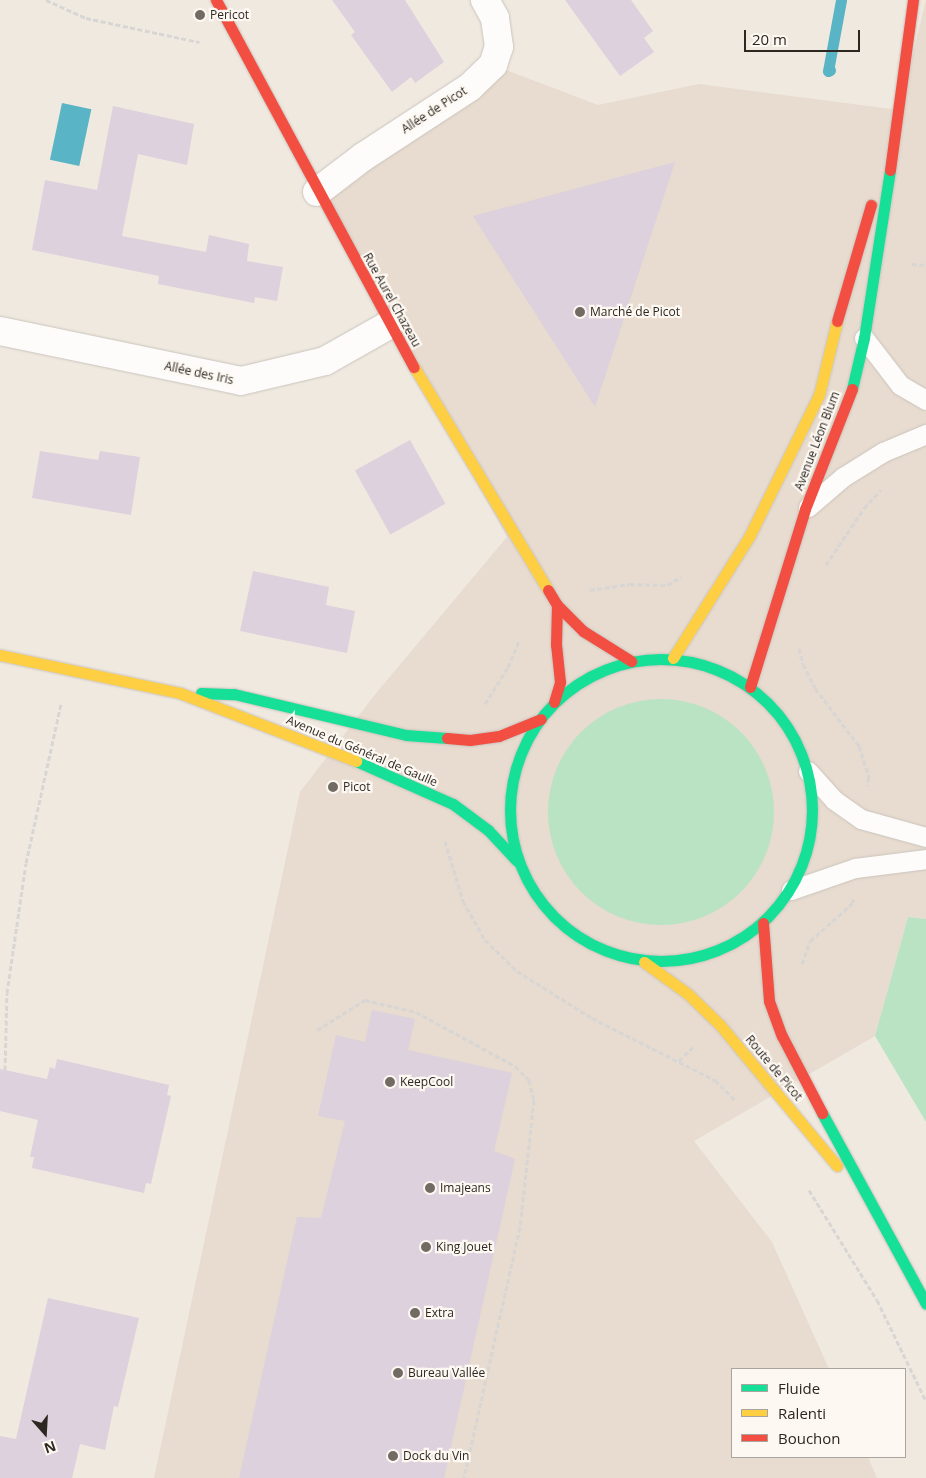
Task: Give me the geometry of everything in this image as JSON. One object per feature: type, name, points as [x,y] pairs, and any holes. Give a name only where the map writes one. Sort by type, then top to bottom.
[{"type":"main road","name":"Rue Aurel Chazeau","points":[[216,0],[241,51],[389,325],[557,606],[583,631],[631,661]]},
{"type":"main road","name":"Avenue Léon Blum","points":[[750,687],[805,509],[848,404],[864,338],[899,110],[912,0]]},
{"type":"main road","name":"Avenue Léon Blum","points":[[673,658],[749,537],[819,395],[842,300],[899,110]]},
{"type":"main road","points":[[554,702],[560,682],[556,645],[557,606]]},
{"type":"main road","name":"Avenue du Général de Gaulle","points":[[0,655],[180,693],[343,756],[453,804],[488,830],[517,861]]},
{"type":"main road","points":[[673,658],[714,667],[750,687],[780,715],[797,742],[808,771],[814,807],[809,844],[791,890],[763,923],[721,949],[680,961],[644,962],[619,958],[585,942],[552,919],[517,861],[508,799],[526,738],[554,702],[591,675],[631,661],[673,658]]},
{"type":"main road","name":"Avenue du Général de Gaulle","points":[[180,693],[234,694],[406,735],[470,740],[499,736],[541,719]]},
{"type":"main road","name":"Route de Picot","points":[[763,923],[769,1001],[782,1036],[870,1206],[926,1304]]},
{"type":"main road","name":"Route de Picot","points":[[644,962],[688,994],[720,1025],[870,1206]]},
{"type":"street","name":"Allée de Picot","points":[[317,192],[363,157],[470,86],[493,66],[499,46],[495,18],[485,0]]},
{"type":"street","name":"Allée des Iris","points":[[0,332],[240,381],[325,361],[389,325]]},
{"type":"lane","points":[[864,338],[900,384],[926,400]]},
{"type":"lane","points":[[805,509],[843,477],[883,452],[926,434]]},
{"type":"lane","points":[[808,771],[834,800],[861,819],[926,837]]},
{"type":"lane","points":[[791,890],[855,868],[926,859]]},
{"type":"path","points":[[46,0],[86,18],[241,51]]},
{"type":"path","points":[[912,264],[926,265]]},
{"type":"path","points":[[825,566],[864,508],[884,488]]},
{"type":"path","points":[[586,592],[630,584],[667,585],[684,576]]},
{"type":"path","points":[[483,709],[508,667],[522,635]]},
{"type":"path","points":[[799,646],[802,664],[815,688],[860,746],[869,777],[865,796]]},
{"type":"path","points":[[6,1070],[8,994],[26,863],[68,669]]},
{"type":"path","points":[[444,833],[450,864],[463,901],[484,940],[517,971],[592,1018],[714,1080],[739,1104]]},
{"type":"path","points":[[802,966],[810,941],[853,903],[853,895]]},
{"type":"path","points":[[317,1030],[365,1000],[416,1012],[515,1066],[529,1080],[534,1108],[520,1227],[464,1478]]},
{"type":"path","points":[[804,1182],[877,1300],[926,1401]]},
{"type":"shaded area","points":[[926,0],[926,919],[908,917],[875,1036],[694,1141],[772,1242],[829,1368],[731,1368],[731,1458],[868,1458],[877,1478],[154,1478],[300,792],[377,692],[507,537],[317,192],[493,65],[598,105],[699,84],[899,110]]},
{"type":"green space","points":[[661,699],[694,704],[704,708],[724,718],[741,732],[755,749],[765,769],[769,779],[774,812],[769,845],[765,855],[755,875],[741,892],[724,906],[704,916],[694,920],[661,925],[628,920],[618,916],[598,906],[581,892],[567,875],[557,855],[553,845],[548,812],[553,779],[557,769],[567,749],[581,732],[598,718],[618,708],[628,704]]},
{"type":"green space","points":[[908,917],[926,919],[926,1122],[875,1036]]},
{"type":"water","points":[[62,103],[91,109],[79,166],[50,160]]},
{"type":"building","points":[[332,0],[405,0],[444,62],[415,83],[411,77],[392,92],[351,35],[355,32]]},
{"type":"building","points":[[565,0],[631,0],[653,31],[644,38],[654,52],[620,76]]},
{"type":"building","points":[[113,106],[194,124],[187,165],[138,154],[122,236],[206,252],[209,235],[249,244],[247,261],[283,267],[277,301],[255,297],[254,303],[158,284],[159,276],[32,250],[45,180],[97,190]]},
{"type":"building","name":"Marché de Picot","points":[[675,162],[595,407],[473,216]]},
{"type":"building","points":[[410,440],[445,504],[390,534],[355,471]]},
{"type":"building","points":[[40,451],[98,460],[100,451],[140,457],[131,515],[32,498]]},
{"type":"building","points":[[253,571],[329,587],[326,605],[355,611],[347,653],[240,631]]},
{"type":"building","points":[[372,1010],[415,1019],[408,1050],[512,1073],[494,1151],[515,1159],[444,1478],[239,1478],[297,1217],[321,1218],[345,1121],[318,1116],[336,1035],[365,1042]]},
{"type":"building","points":[[57,1059],[169,1085],[167,1095],[171,1096],[151,1184],[146,1183],[144,1193],[32,1168],[34,1157],[30,1157],[38,1120],[0,1111],[0,1069],[47,1079],[50,1067],[55,1069]]},
{"type":"building","points":[[48,1298],[139,1318],[118,1407],[114,1406],[105,1450],[80,1444],[72,1478],[0,1478],[0,1436],[16,1439]]},
{"type":"waterway","points":[[830,70],[828,71],[841,0]]},
{"type":"traffic: fast","points":[[852,389],[864,338],[890,170]]},
{"type":"traffic: fast","points":[[646,659],[676,659],[705,665],[732,676],[757,693],[778,714],[795,739],[806,766],[810,780],[812,810],[810,840],[801,868],[787,894],[768,917],[745,936],[719,950],[691,959],[646,961],[617,955],[590,944],[565,927],[544,906],[527,881],[516,854],[510,825],[510,795],[516,766],[527,739],[544,714],[565,693],[590,676],[617,665],[646,659]]},
{"type":"traffic: fast","points":[[201,693],[234,694],[406,735],[447,738]]},
{"type":"traffic: fast","points":[[356,761],[453,804],[488,830],[517,861]]},
{"type":"traffic: fast","points":[[822,1113],[926,1304]]},
{"type":"traffic: slow","points":[[673,658],[749,537],[819,395],[837,321]]},
{"type":"traffic: slow","points":[[414,367],[548,590]]},
{"type":"traffic: slow","points":[[0,655],[180,693],[356,761]]},
{"type":"traffic: slow","points":[[644,962],[688,994],[720,1025],[837,1166]]},
{"type":"traffic: jam","points":[[216,0],[414,367]]},
{"type":"traffic: jam","points":[[890,170],[913,0]]},
{"type":"traffic: jam","points":[[837,321],[871,205]]},
{"type":"traffic: jam","points":[[750,687],[805,509],[852,389]]},
{"type":"traffic: jam","points":[[548,590],[557,605],[583,631],[631,661]]},
{"type":"traffic: jam","points":[[554,702],[560,682],[556,645],[557,605]]},
{"type":"traffic: jam","points":[[447,738],[470,740],[499,736],[541,719]]},
{"type":"traffic: jam","points":[[763,923],[769,1001],[782,1036],[822,1113]]},
{"type":"place","name":"Pericot","points":[[200,15]]},
{"type":"place","name":"Marché de Picot","points":[[580,312]]},
{"type":"place","name":"Picot","points":[[333,787]]},
{"type":"place","name":"KeepCool","points":[[390,1082]]},
{"type":"place","name":"Imajeans","points":[[430,1188]]},
{"type":"place","name":"King Jouet","points":[[426,1247]]},
{"type":"place","name":"Extra","points":[[415,1313]]},
{"type":"place","name":"Bureau Vallée","points":[[398,1373]]},
{"type":"place","name":"Dock du Vin","points":[[393,1456]]}]
